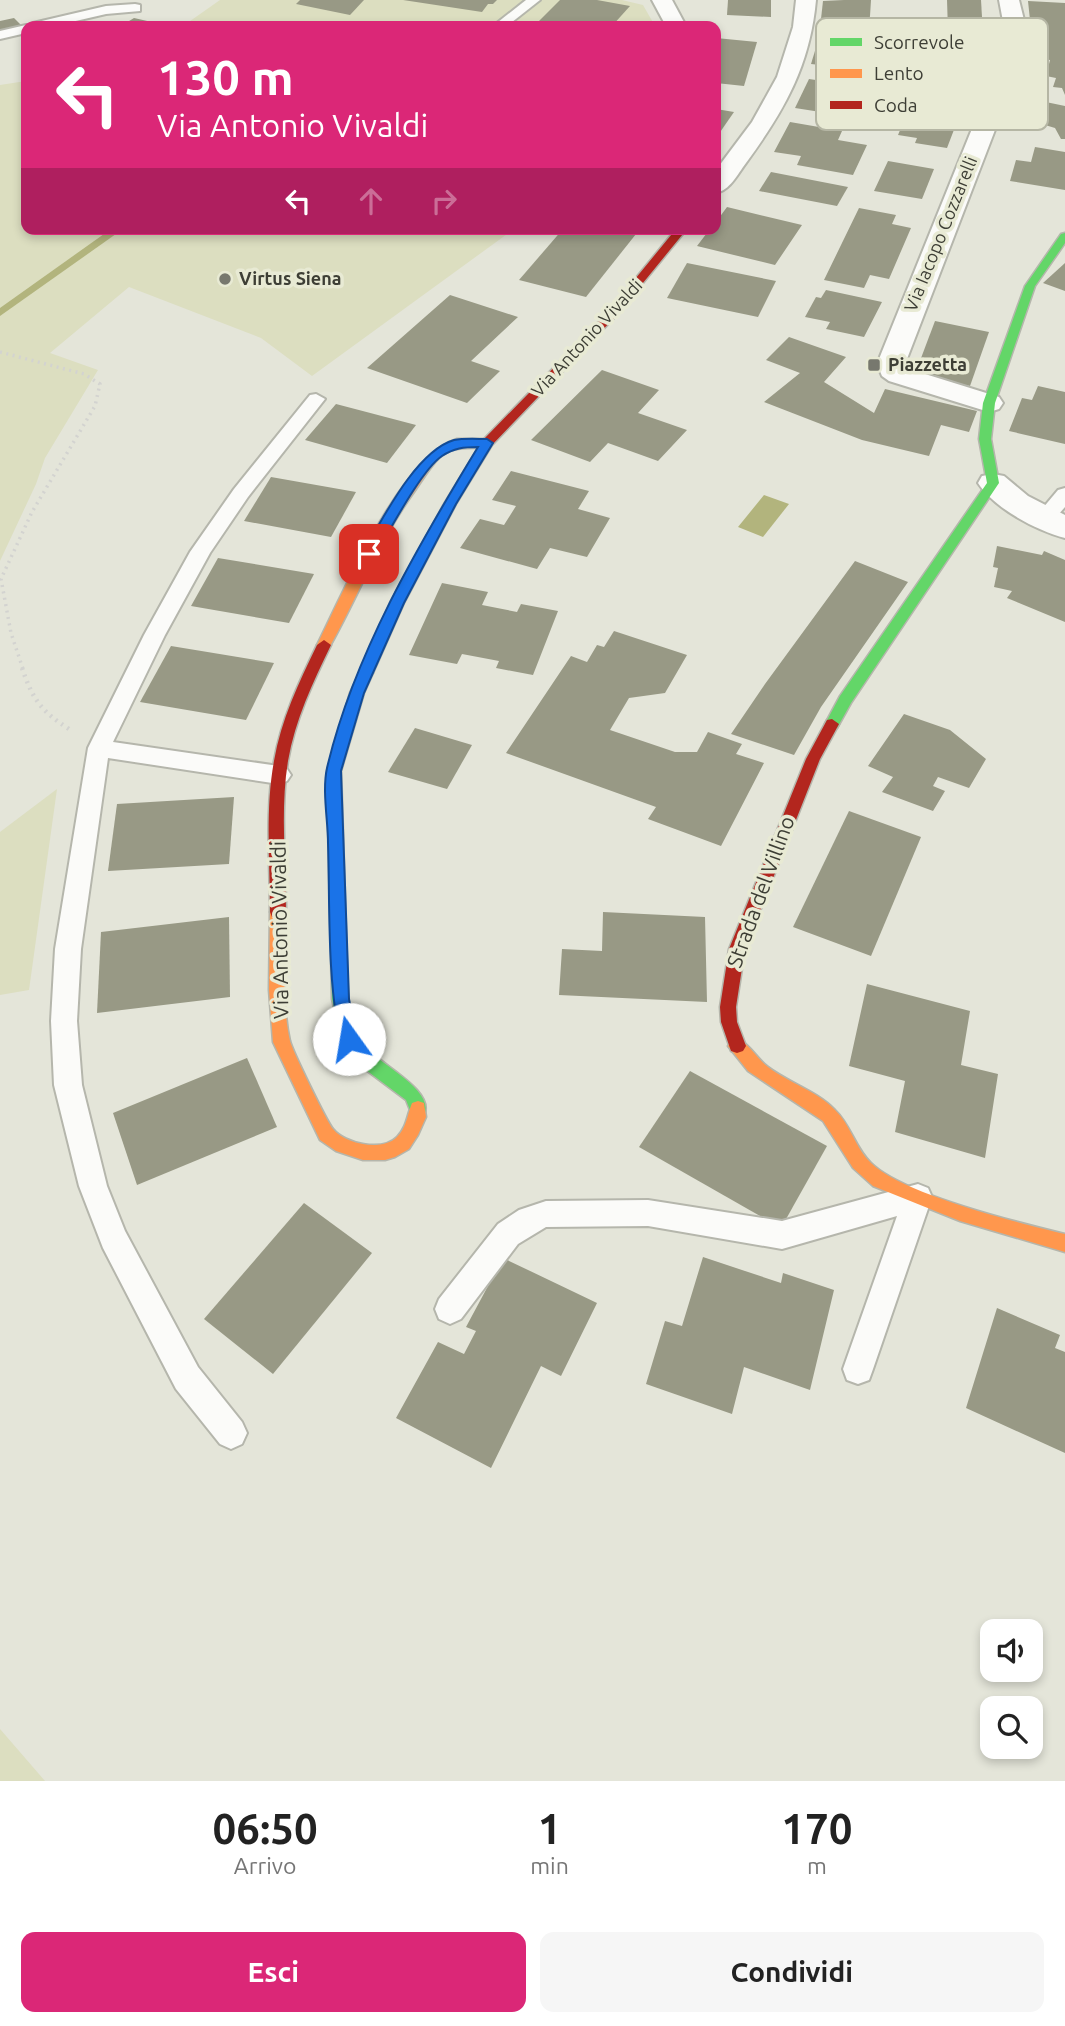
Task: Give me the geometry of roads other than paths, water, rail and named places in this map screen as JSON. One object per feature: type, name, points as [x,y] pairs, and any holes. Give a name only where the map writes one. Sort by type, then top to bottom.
[{"type":"street","points":[[662,0],[673,21]]},
{"type":"street","points":[[721,180],[763,125],[787,84],[802,34],[806,0]]},
{"type":"street","name":"Via Iacopo Cozzarelli","points":[[1009,0],[1013,18]]},
{"type":"street","name":"Via Iacopo Cozzarelli","points":[[983,130],[891,364],[892,370],[907,378],[989,403]]},
{"type":"street","name":"Via Antonio Vivaldi","points":[[487,443],[457,443],[435,455],[394,510],[306,681],[279,775],[277,990],[282,1042],[314,1115],[334,1142],[355,1152],[391,1150],[410,1136],[419,1117],[419,1109],[412,1095],[358,1052],[349,1039],[340,999],[334,771],[357,693],[397,603],[450,504],[487,443],[612,314],[677,235]]},
{"type":"street","points":[[1054,523],[1017,503],[993,483],[985,439],[989,403],[1030,286],[1065,236]]},
{"type":"street","name":"Strada del Villino","points":[[993,483],[862,673],[813,759],[737,949],[730,973],[729,1020],[734,1042],[745,1058],[757,1069],[832,1118],[866,1171],[877,1180],[918,1197],[1062,1243]]},
{"type":"lane","points":[[506,21],[534,0]]},
{"type":"lane","points":[[59,21],[106,10],[135,8]]},
{"type":"lane","points":[[0,35],[21,30]]},
{"type":"lane","points":[[231,1433],[187,1378],[113,1238],[93,1186],[68,1085],[64,1021],[68,949],[99,748],[166,613],[216,528],[260,466],[316,399]]},
{"type":"lane","points":[[1054,523],[1065,494]]},
{"type":"lane","points":[[99,748],[279,775]]},
{"type":"lane","points":[[450,1309],[508,1234],[529,1220],[546,1214],[648,1213],[782,1235],[918,1197]]},
{"type":"lane","points":[[858,1369],[918,1197]]},
{"type":"waterway","points":[[0,313],[110,235]]},
{"type":"place","name":"Virtus Siena","points":[[225,279]]},
{"type":"place","name":"Piazzetta","points":[[874,365]]}]
